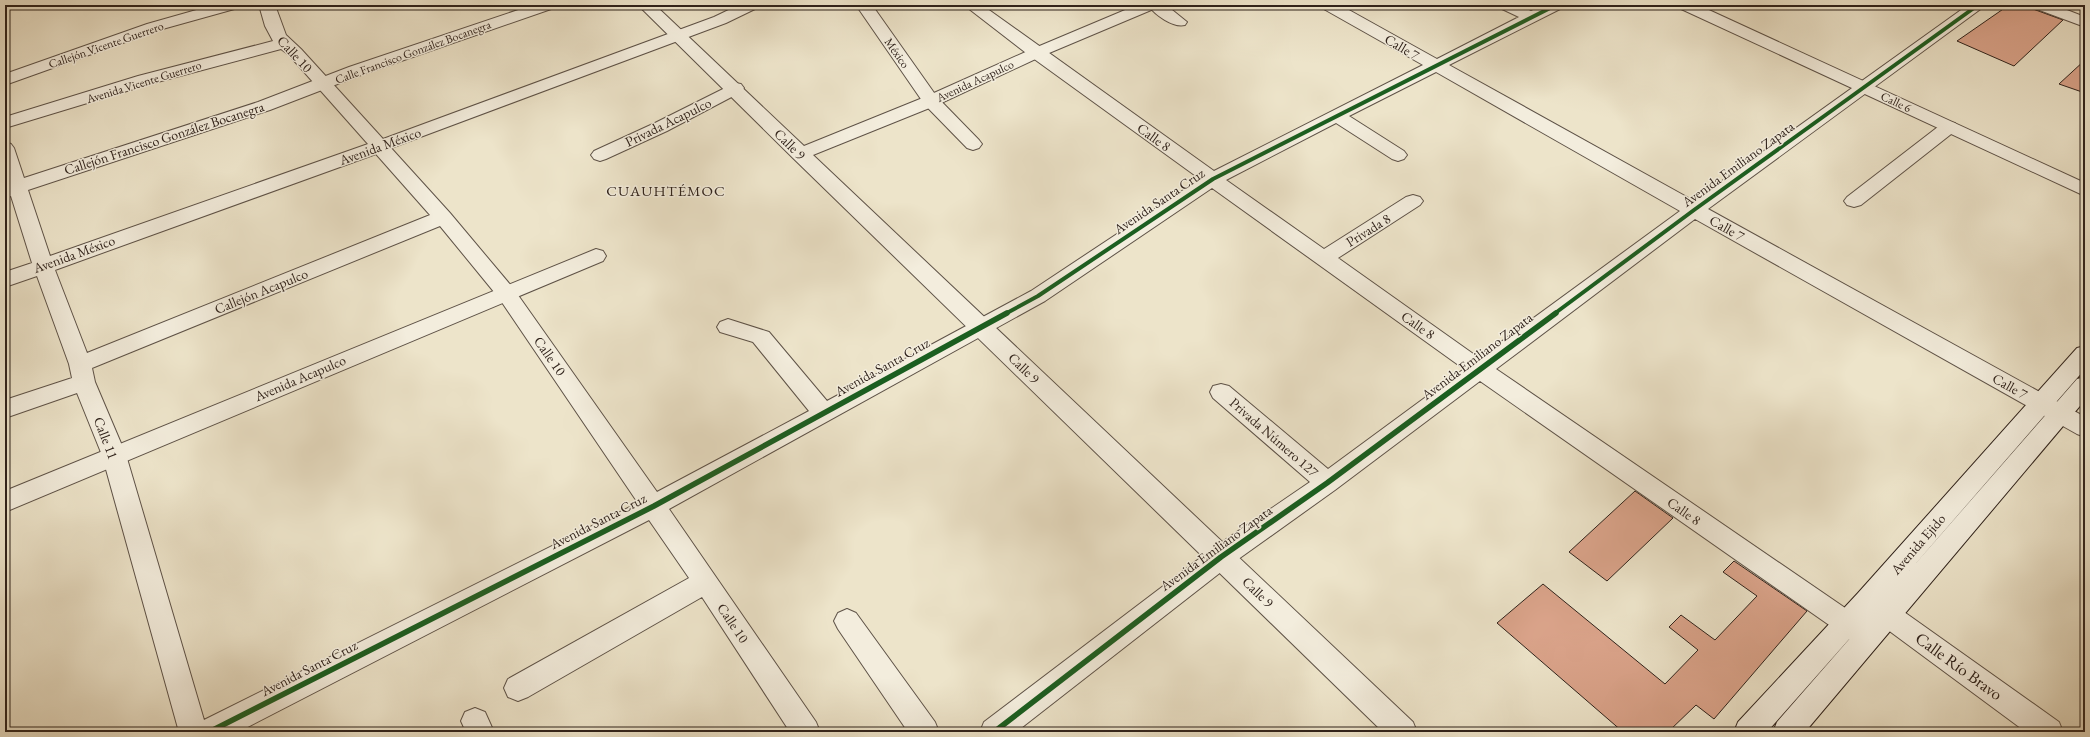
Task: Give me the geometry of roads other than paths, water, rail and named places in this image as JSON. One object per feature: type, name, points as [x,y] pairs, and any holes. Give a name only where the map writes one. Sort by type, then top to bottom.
[{"type":"street","name":"Callejón Vicente Guerrero","points":[[5,80],[153,28],[232,5]]},
{"type":"street","name":"Calle 10","points":[[267,5],[274,30],[283,43],[296,52],[378,147],[443,217],[506,293],[706,582],[806,732]]},
{"type":"street","name":"Calle Francisco González Bocanegra","points":[[323,84],[355,71],[548,5]]},
{"type":"street","name":"Calle 9","points":[[646,5],[735,88],[799,154],[1221,556],[1402,732]]},
{"type":"street","name":"Avenida México","points":[[5,280],[378,147],[678,36],[720,20],[751,5]]},
{"type":"street","name":"México","points":[[864,5],[931,101]]},
{"type":"street","name":"Calle 8","points":[[972,5],[1036,53],[1479,369],[1869,638]]},
{"type":"street","name":"Avenida Acapulco","points":[[799,154],[931,101],[1036,53],[1150,5]]},
{"type":"street","points":[[1156,5],[1179,22]]},
{"type":"street","name":"Calle 7","points":[[1328,5],[2085,428]]},
{"type":"street","points":[[1506,5],[1531,17]]},
{"type":"street","name":"Avenida Santa Cruz","points":[[209,732],[654,506],[1038,296],[1213,179],[1556,5]]},
{"type":"street","name":"Calle 6","points":[[1685,5],[2085,190]]},
{"type":"street","name":"Avenida Emiliano Zapata","points":[[994,732],[1221,556],[1327,482],[1694,210],[1978,5]]},
{"type":"street","points":[[2040,5],[2085,22]]},
{"type":"street","name":"Avenida Vicente Guerrero","points":[[5,123],[144,80],[283,43]]},
{"type":"street","name":"Callejón Francisco González Bocanegra","points":[[11,189],[264,106],[323,84]]},
{"type":"street","name":"Privada Acapulco","points":[[600,155],[661,127],[735,88]]},
{"type":"street","points":[[931,101],[973,144]]},
{"type":"street","points":[[1337,116],[1398,155]]},
{"type":"street","points":[[1854,201],[1949,127]]},
{"type":"street","name":"Calle 11","points":[[5,148],[11,189],[114,455],[193,732]]},
{"type":"street","name":"Privada 8","points":[[1324,258],[1413,201]]},
{"type":"street","name":"Callejón Acapulco","points":[[5,409],[82,373],[443,217]]},
{"type":"street","name":"Avenida Acapulco","points":[[5,502],[114,455],[596,256]]},
{"type":"street","points":[[728,327],[761,337],[824,413]]},
{"type":"street","name":"Avenida Ejido","points":[[1748,732],[1847,624],[1878,608],[2051,409],[2085,354]]},
{"type":"street","name":"Avenida Ejido","points":[[2051,409],[2085,385]]},
{"type":"street","name":"Privada Número 127","points":[[1221,392],[1327,482]]},
{"type":"street","points":[[518,688],[706,582]]},
{"type":"street","name":"Avenida Ejido","points":[[1793,729],[1869,638],[1878,608]]},
{"type":"street","name":"Calle Río Bravo","points":[[1878,608],[2049,732]]},
{"type":"street","points":[[847,621],[925,732]]},
{"type":"street","points":[[1777,701],[1793,729]]},
{"type":"district","name":"CUAUHTÉMOC","points":[[666,191]]}]
